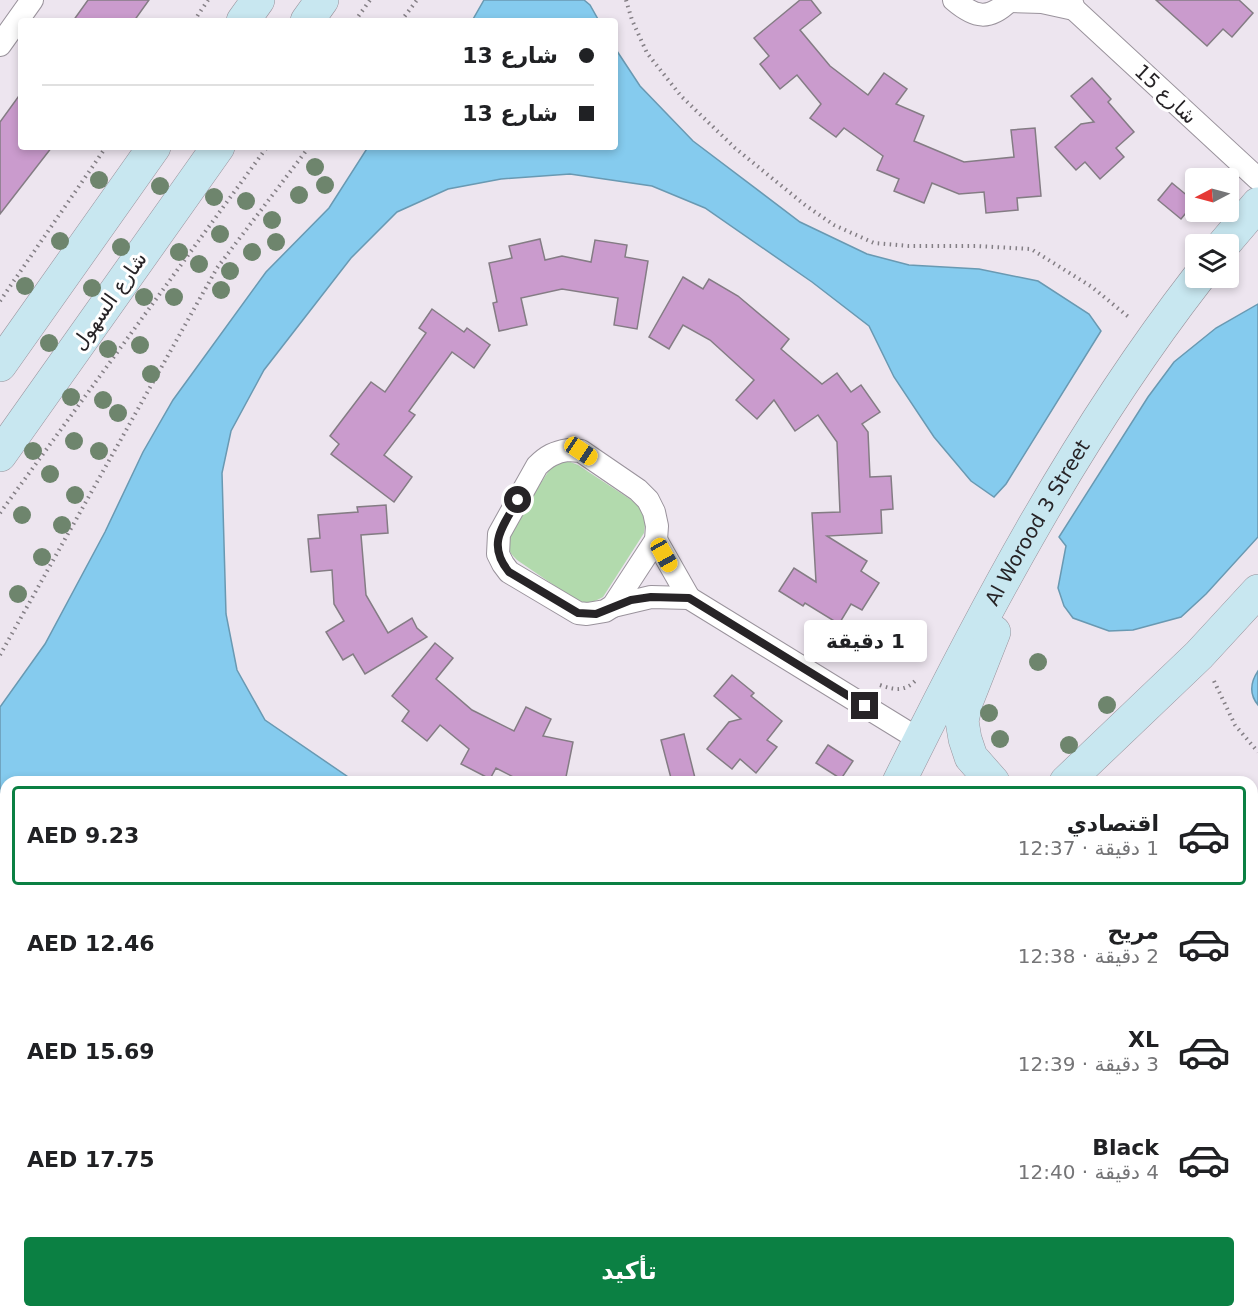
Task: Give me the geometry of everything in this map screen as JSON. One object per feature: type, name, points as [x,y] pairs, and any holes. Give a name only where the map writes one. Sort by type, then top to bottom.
[{"type":"street","points":[[19,18],[32,0]]},
{"type":"street","points":[[245,18],[258,0]]},
{"type":"street","points":[[309,18],[322,0]]},
{"type":"street","name":"شارع 15","points":[[954,0],[967,11],[984,15],[1001,9],[1010,0],[1072,4],[1258,179]]},
{"type":"street","points":[[0,45],[18,20]]},
{"type":"street","points":[[0,364],[152,150]]},
{"type":"street","name":"شارع السهول","points":[[0,454],[216,150]]},
{"type":"street","points":[[1232,234],[1258,204]]},
{"type":"street","name":"Al Worood 3 Street","points":[[902,776],[957,664],[1034,524],[1072,461],[1153,338],[1190,288]]},
{"type":"street","points":[[613,606],[656,540],[657,526],[654,512],[648,500],[638,490],[581,451],[556,452],[537,466],[499,534],[498,554],[509,572],[578,613],[596,614],[613,606],[651,597],[689,598]]},
{"type":"street","points":[[988,776],[971,757],[964,739],[962,721],[966,704],[1017,579],[1034,524]]},
{"type":"street","points":[[656,540],[689,598],[920,740]]},
{"type":"street","points":[[1075,776],[1199,655],[1258,591]]},
{"type":"path","points":[[196,18],[208,0]]},
{"type":"path","points":[[357,18],[370,0]]},
{"type":"path","points":[[403,18],[417,0]]},
{"type":"path","points":[[626,0],[647,53],[681,96],[735,148],[806,206],[834,225],[874,243],[1031,249],[1092,287],[1153,338]]},
{"type":"path","points":[[0,301],[104,150]]},
{"type":"path","points":[[0,513],[265,150]]},
{"type":"path","points":[[0,655],[216,268],[307,150]]},
{"type":"path","points":[[1199,655],[1235,725],[1258,752]]},
{"type":"green space","points":[[568,461],[578,465],[639,505],[643,512],[644,533],[603,597],[596,601],[582,602],[574,599],[517,560],[509,550],[509,531],[550,469],[558,463]]},
{"type":"water","points":[[484,0],[584,0],[590,5],[597,18],[474,18]]},
{"type":"water","points":[[618,53],[640,86],[693,141],[800,222],[867,254],[909,265],[979,269],[1038,281],[1089,314],[1101,331],[1006,484],[994,497],[971,481],[934,437],[894,377],[869,326],[812,282],[705,208],[652,186],[570,174],[501,179],[448,189],[397,212],[351,258],[264,370],[231,431],[222,473],[226,614],[237,670],[265,720],[347,776],[0,776],[0,707],[45,644],[105,532],[143,452],[173,400],[266,272],[329,208],[366,150],[618,150]]},
{"type":"water","points":[[1258,304],[1258,537],[1206,594],[1181,617],[1133,630],[1109,631],[1073,618],[1064,606],[1058,588],[1066,546],[1059,537],[1148,397],[1174,362],[1216,328]]},
{"type":"water","points":[[1258,671],[1258,705],[1253,697],[1252,688]]},
{"type":"building","points":[[88,0],[149,0],[136,18],[75,18]]},
{"type":"building","points":[[800,0],[811,0],[821,13],[800,30],[830,66],[868,95],[884,73],[907,89],[896,104],[924,116],[914,141],[964,162],[1014,157],[1011,130],[1035,128],[1041,196],[1017,198],[1018,210],[986,213],[984,192],[959,194],[932,183],[924,203],[894,191],[899,179],[877,170],[883,156],[844,128],[836,137],[810,118],[821,104],[797,75],[780,89],[760,64],[769,56],[754,38]]},
{"type":"building","points":[[1156,0],[1239,0],[1253,13],[1232,37],[1223,29],[1207,46]]},
{"type":"building","points":[[1092,78],[1111,99],[1108,102],[1134,132],[1116,148],[1124,157],[1100,179],[1085,162],[1076,170],[1055,147],[1081,124],[1094,122],[1071,96]]},
{"type":"building","points":[[18,97],[18,150],[50,150],[0,214],[0,122]]},
{"type":"building","points":[[1172,183],[1185,194],[1185,214],[1181,219],[1158,200]]},
{"type":"building","points":[[540,239],[545,260],[562,256],[591,262],[595,240],[627,245],[625,257],[648,261],[637,329],[614,325],[618,298],[562,289],[521,298],[527,325],[499,331],[493,303],[497,302],[489,263],[512,258],[509,246]]},
{"type":"building","points":[[683,277],[703,289],[709,279],[738,296],[789,339],[781,349],[822,384],[837,373],[851,392],[861,385],[880,412],[862,424],[868,432],[870,477],[891,476],[893,509],[881,510],[882,533],[827,536],[867,561],[861,571],[879,583],[862,610],[851,604],[839,624],[805,603],[803,606],[779,591],[794,568],[816,582],[812,513],[840,512],[837,442],[818,415],[795,431],[774,400],[757,419],[736,400],[754,380],[710,340],[683,325],[669,349],[649,337]]},
{"type":"building","points":[[432,309],[464,332],[467,328],[490,345],[474,368],[452,352],[409,411],[415,415],[384,455],[412,477],[394,502],[331,454],[339,444],[330,436],[371,382],[385,392],[426,333],[419,328]]},
{"type":"building","points":[[386,505],[388,533],[361,535],[366,595],[388,633],[412,618],[417,628],[427,637],[365,674],[353,654],[343,660],[326,632],[344,621],[334,604],[332,570],[311,572],[308,539],[320,538],[318,515],[358,512],[357,507]]},
{"type":"building","points":[[435,643],[453,658],[436,679],[472,710],[514,731],[526,707],[551,719],[543,736],[573,742],[566,776],[511,776],[496,768],[492,776],[484,776],[461,764],[469,749],[440,725],[427,741],[402,721],[409,711],[392,696]]},
{"type":"building","points":[[732,675],[754,693],[751,696],[782,721],[767,740],[777,747],[756,773],[740,759],[732,769],[707,749],[729,722],[741,719],[714,696]]},
{"type":"building","points":[[684,734],[694,776],[670,776],[661,740]]},
{"type":"building","points":[[828,745],[853,761],[843,776],[836,776],[816,763]]},
{"type":"route","points":[[518,500],[499,534],[498,554],[503,564],[509,572],[578,613],[596,614],[631,600],[651,597],[689,598],[865,706]]}]
